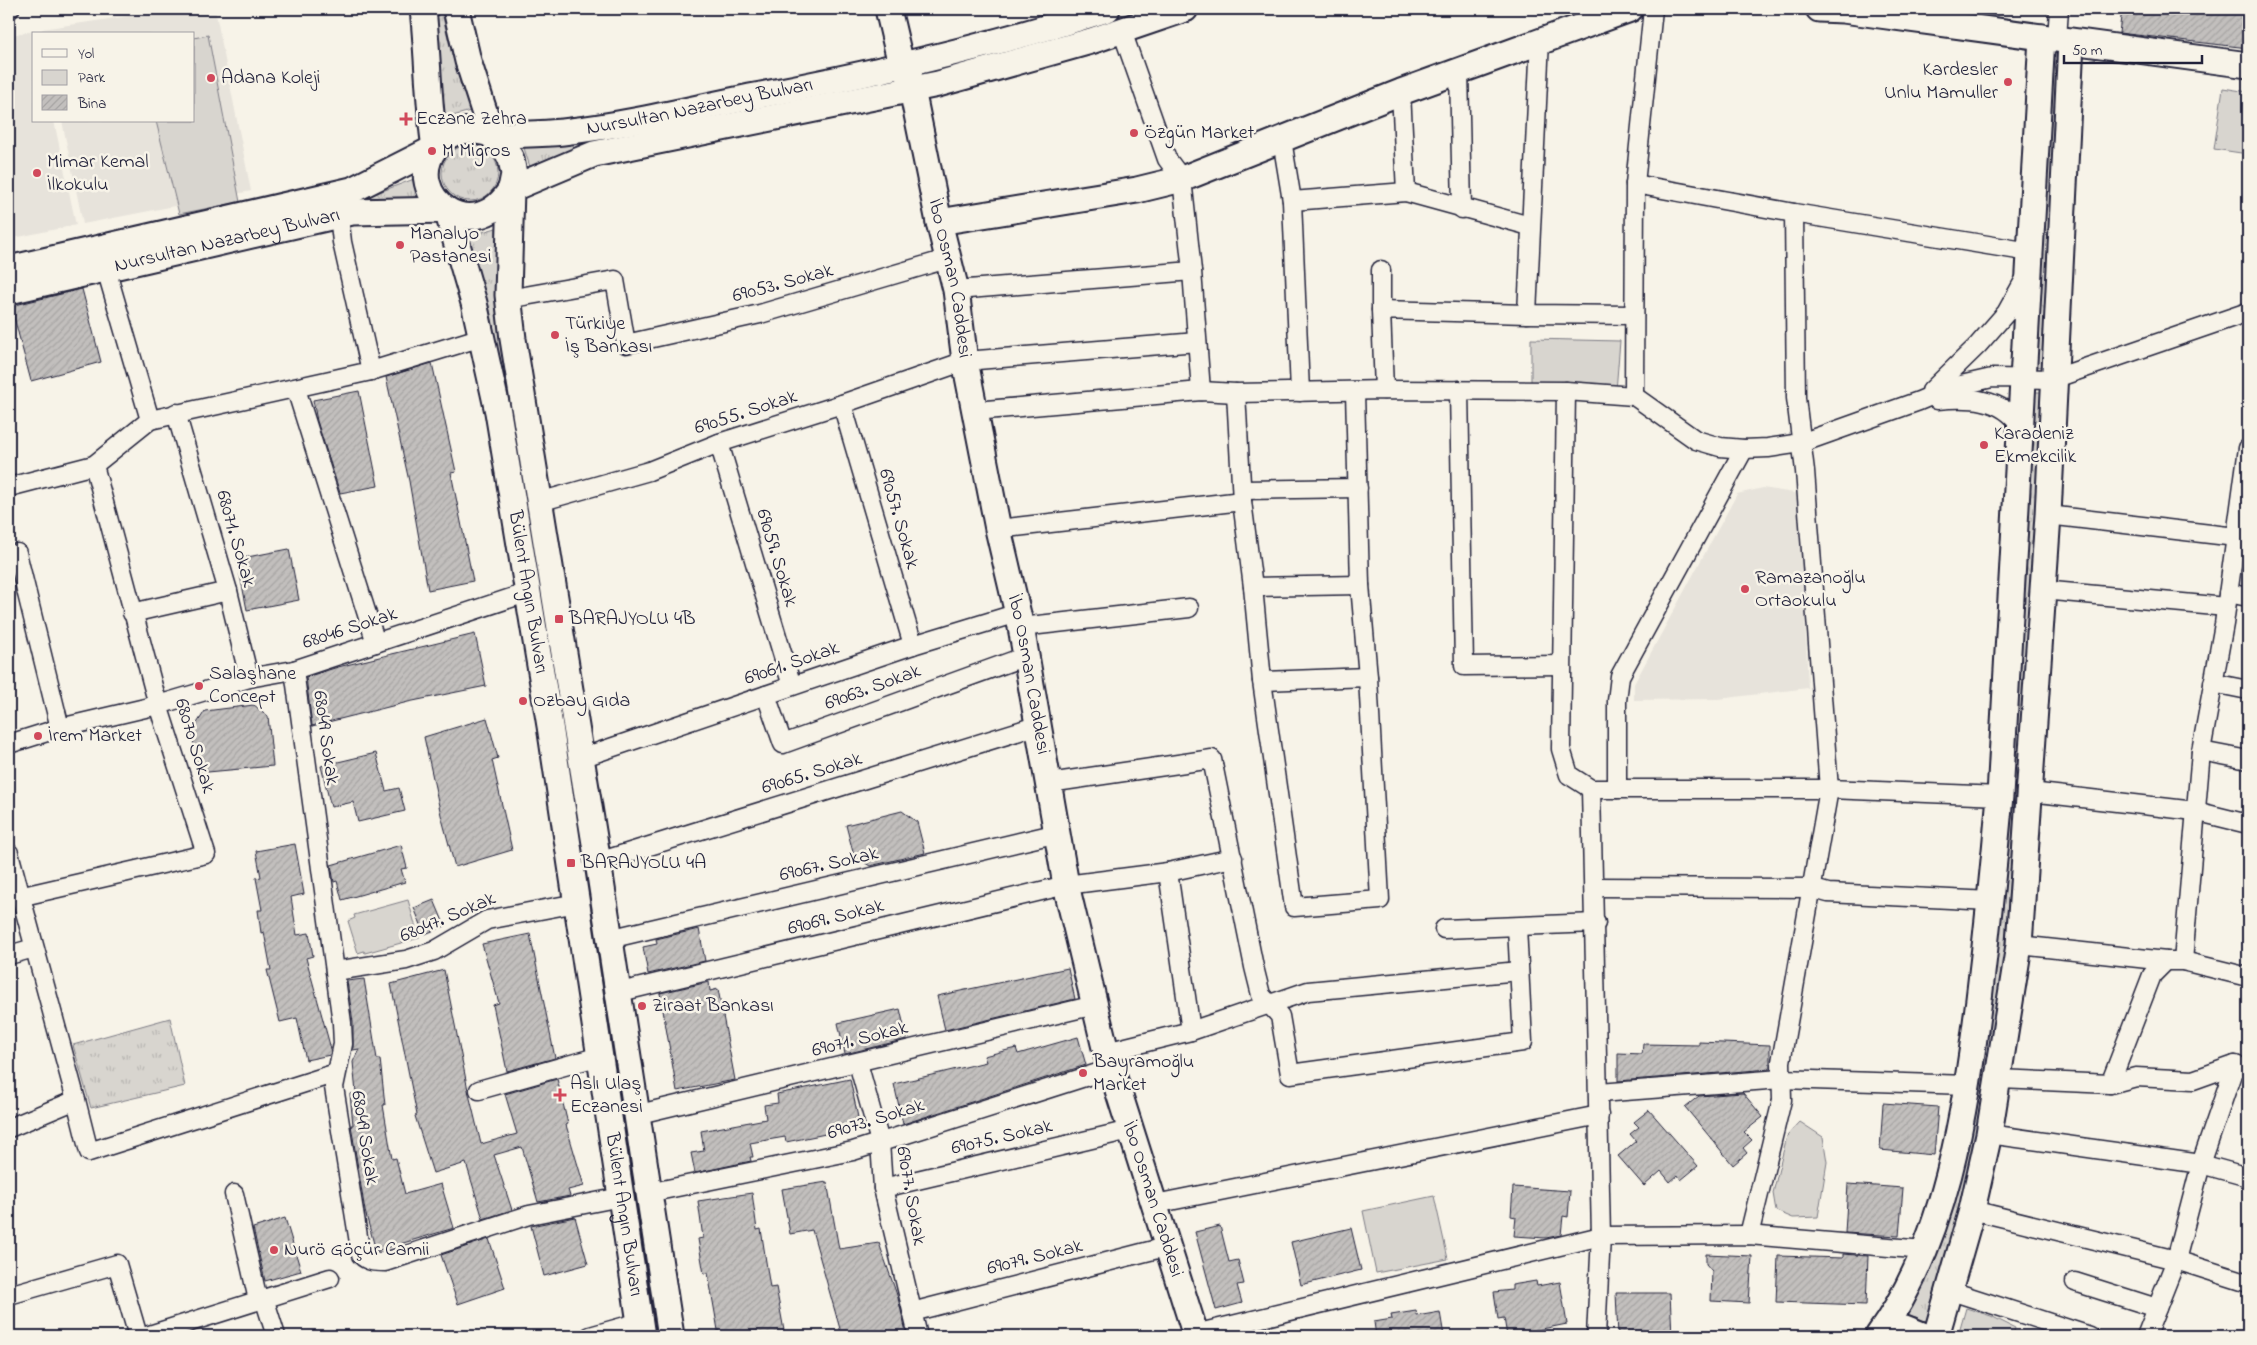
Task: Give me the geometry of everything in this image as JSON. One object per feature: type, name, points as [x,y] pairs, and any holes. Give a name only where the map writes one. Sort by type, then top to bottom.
[{"type":"main road","name":"Bülent Angın Bulvarı","points":[[423,9],[428,56],[431,121],[435,148],[427,167],[427,181],[431,194],[447,210],[474,303],[498,412],[529,592],[641,1329]]},
{"type":"main road","name":"Bülent Angın Bulvarı","points":[[456,9],[468,61],[492,136],[504,146],[511,159],[514,174],[511,189],[508,299],[523,413],[598,862],[616,993],[671,1336]]},
{"type":"main road","name":"İbo Osman Caddesi","points":[[888,9],[899,56],[907,65],[939,222],[950,258],[965,361],[998,529],[1020,620],[1066,885],[1108,1061],[1169,1246],[1196,1335]]},
{"type":"main road","name":"Nursultan Nazarbey Bulvarı","points":[[492,136],[563,132],[610,125],[907,65],[1059,16],[1107,9]]},
{"type":"main road","name":"Nursultan Nazarbey Bulvarı","points":[[511,189],[602,152],[912,89],[1001,67],[1122,31],[1185,9]]},
{"type":"main road","points":[[939,222],[1137,190],[1182,178],[1459,70],[1630,9]]},
{"type":"main road","points":[[1819,9],[1842,10],[2248,65]]},
{"type":"main road","points":[[1880,1334],[1895,1312],[1919,1267],[1942,1196],[1968,1085],[1991,901],[2000,796],[2029,263],[2057,39]]},
{"type":"main road","points":[[1936,1336],[1972,1210],[1989,1134],[2019,945],[2048,515],[2053,379],[2057,39]]},
{"type":"main road","points":[[435,148],[450,135],[463,130],[478,130],[492,136]]},
{"type":"main road","name":"Nursultan Nazarbey Bulvarı","points":[[9,269],[352,190],[435,148]]},
{"type":"main road","points":[[447,210],[464,216],[477,217],[492,212],[503,202],[511,189]]},
{"type":"main road","name":"Nursultan Nazarbey Bulvarı","points":[[9,291],[352,212],[447,210]]},
{"type":"main road","points":[[1880,1334],[1905,1328],[1925,1336]]},
{"type":"street","points":[[1634,396],[1635,184],[1653,9]]},
{"type":"street","points":[[2057,39],[2059,9]]},
{"type":"street","points":[[1122,31],[1166,159],[1182,178],[1202,391]]},
{"type":"street","points":[[1527,314],[1540,40]]},
{"type":"street","points":[[1459,70],[1462,208]]},
{"type":"street","points":[[1401,92],[1406,192]]},
{"type":"street","points":[[1282,140],[1292,201],[1300,392]]},
{"type":"street","points":[[1635,184],[1794,213],[2029,263],[2006,313],[1984,339],[1920,401]]},
{"type":"street","points":[[1292,201],[1406,192],[1530,226]]},
{"type":"street","points":[[1749,1235],[1782,1100],[1781,1062],[1810,888],[1829,790],[1802,443],[1796,398],[1794,213]]},
{"type":"street","points":[[339,215],[342,242],[371,371]]},
{"type":"street","name":"69053. Sokak","points":[[508,299],[615,280],[626,344],[760,314],[950,258]]},
{"type":"street","points":[[106,269],[150,420]]},
{"type":"street","points":[[1381,270],[1384,390]]},
{"type":"street","points":[[956,290],[1192,271]]},
{"type":"street","points":[[1381,310],[1634,315]]},
{"type":"street","points":[[975,411],[1202,391],[1236,393],[1384,390],[1566,391],[1634,396],[1696,440],[1720,447],[1744,449],[1802,443],[1920,401],[1952,387],[1992,378],[2053,379],[2248,312]]},
{"type":"street","points":[[9,487],[94,466],[150,420],[371,371],[482,337]]},
{"type":"street","name":"69055. Sokak","points":[[539,502],[649,471],[719,443],[842,404],[965,361],[1197,342]]},
{"type":"street","points":[[296,389],[376,643]]},
{"type":"street","points":[[1458,390],[1464,666],[1561,665]]},
{"type":"street","points":[[1566,391],[1561,749],[1569,775],[1592,789],[1829,790],[2000,796]]},
{"type":"street","points":[[1236,393],[1242,495],[1262,681],[1294,907],[1380,900],[1368,677],[1360,585],[1355,392]]},
{"type":"street","points":[[1920,401],[1966,397],[1992,402],[2013,415],[2020,426]]},
{"type":"street","name":"69057. Sokak","points":[[842,404],[913,646]]},
{"type":"street","name":"68071. Sokak","points":[[176,413],[228,590],[249,678]]},
{"type":"street","name":"69059. Sokak","points":[[719,443],[792,686]]},
{"type":"street","points":[[2110,1084],[2152,975],[2174,961],[2195,810],[2201,751],[2236,537],[2244,506],[2248,448]]},
{"type":"street","points":[[1617,789],[1617,701],[1620,676],[1744,449]]},
{"type":"street","name":"68070 Sokak","points":[[20,897],[206,854],[158,705],[94,466]]},
{"type":"street","points":[[998,529],[1242,495],[1358,488]]},
{"type":"street","points":[[2048,515],[2236,537]]},
{"type":"street","points":[[17,553],[60,728]]},
{"type":"street","points":[[1253,587],[1360,585]]},
{"type":"street","points":[[132,613],[228,590]]},
{"type":"street","points":[[2042,590],[2227,600],[2248,597]]},
{"type":"street","name":"68046 Sokak","points":[[9,744],[60,728],[158,705],[249,678],[294,670],[529,592]]},
{"type":"street","name":"69061. Sokak","points":[[581,758],[913,646],[1020,620],[1189,608]]},
{"type":"street","name":"69063. Sokak","points":[[766,695],[783,744],[1026,656]]},
{"type":"street","name":"68049 Sokak","points":[[294,670],[335,971],[343,1044],[334,1087],[361,1255],[366,1260],[385,1262],[529,1215],[621,1197]]},
{"type":"street","points":[[1262,681],[1368,677]]},
{"type":"street","points":[[2213,683],[2248,690]]},
{"type":"street","name":"69065. Sokak","points":[[598,862],[1039,725]]},
{"type":"street","points":[[2201,751],[2248,760]]},
{"type":"street","points":[[1049,784],[1212,759],[1261,995],[1280,1016],[1290,1074],[1523,1042],[1517,927]]},
{"type":"street","points":[[1592,789],[1601,1236],[1596,1336]]},
{"type":"street","points":[[2030,792],[2195,810],[2248,824]]},
{"type":"street","name":"69067. Sokak","points":[[609,939],[1058,833]]},
{"type":"street","points":[[9,853],[89,1152],[336,1073]]},
{"type":"street","name":"69069. Sokak","points":[[616,993],[1066,885],[1168,872],[1233,858]]},
{"type":"street","points":[[1168,872],[1191,1031]]},
{"type":"street","points":[[1595,887],[1810,888],[1828,893],[1991,901]]},
{"type":"street","name":"68047. Sokak","points":[[335,971],[406,960],[434,950],[487,920],[577,902]]},
{"type":"street","points":[[1444,929],[1596,923]]},
{"type":"street","points":[[2019,945],[2174,961],[2248,977]]},
{"type":"street","points":[[9,955],[34,948]]},
{"type":"street","name":"69073. Sokak","points":[[648,1193],[853,1151],[1308,991],[1519,972]]},
{"type":"street","name":"69071. Sokak","points":[[635,1115],[1095,1005]]},
{"type":"street","points":[[479,1090],[600,1056]]},
{"type":"street","name":"69077. Sokak","points":[[858,1063],[880,1142],[883,1188],[918,1336]]},
{"type":"street","points":[[1999,1079],[2110,1084],[2136,1077],[2193,1080],[2242,1067]]},
{"type":"street","points":[[2146,1336],[2176,1260],[2201,1164],[2242,1067]]},
{"type":"street","points":[[1599,1093],[1782,1079],[1968,1085]]},
{"type":"street","points":[[9,1128],[76,1100]]},
{"type":"street","points":[[1155,1204],[1599,1115]]},
{"type":"street","name":"69075. Sokak","points":[[883,1188],[1130,1130]]},
{"type":"street","points":[[1989,1134],[2201,1164],[2248,1177]]},
{"type":"street","points":[[234,1194],[261,1299],[276,1336]]},
{"type":"street","points":[[1972,1210],[2176,1260],[2248,1283]]},
{"type":"street","points":[[1196,1335],[1601,1236],[1749,1235],[1924,1250]]},
{"type":"street","name":"69079. Sokak","points":[[912,1312],[1169,1246]]},
{"type":"street","points":[[9,1295],[117,1264],[138,1336]]},
{"type":"street","points":[[146,1336],[330,1278]]},
{"type":"street","points":[[2075,1282],[2157,1308]]},
{"type":"street","points":[[1948,1290],[2040,1329],[2090,1336]]},
{"type":"street","points":[[590,1336],[641,1329]]},
{"type":"shaded area","name":"Adana Koleji","points":[[176,9],[215,9],[251,191],[83,224],[62,122],[195,122],[195,32],[43,32],[42,29]]},
{"type":"shaded area","name":"Mimar Kemal İlkokulu","points":[[35,30],[35,32],[32,32],[32,122],[54,122],[76,225],[9,239],[9,36]]},
{"type":"shaded area","name":"Ramazanoğlu Ortaokulu","points":[[1763,488],[1800,494],[1808,688],[1718,699],[1634,700],[1634,684],[1737,494]]},
{"type":"green space","points":[[433,9],[441,9],[452,55],[474,110],[442,119],[440,57]]},
{"type":"green space","points":[[208,35],[240,202],[179,214],[156,122],[195,122],[195,38]]},
{"type":"green space","points":[[2048,53],[2061,54],[2044,367],[2034,366]]},
{"type":"green space","points":[[883,81],[884,84],[592,144],[530,167],[523,145]]},
{"type":"green space","points":[[2223,88],[2248,92],[2248,154],[2214,149]]},
{"type":"green space","points":[[465,145],[475,145],[490,153],[496,162],[498,173],[496,184],[490,193],[475,201],[465,201],[454,196],[447,189],[442,178],[442,168],[447,157],[454,150]]},
{"type":"green space","points":[[414,179],[416,191],[424,202],[356,201]]},
{"type":"green space","points":[[496,228],[499,308],[535,524],[659,1336],[653,1336],[600,970],[531,525],[490,310],[463,232],[479,233]]},
{"type":"green space","points":[[1531,339],[1620,341],[1616,391],[1531,386]]},
{"type":"green space","points":[[2034,392],[2045,392],[1999,1024],[1961,1212],[1926,1322],[1916,1317],[1901,1314],[1931,1270],[1951,1210],[1971,1126],[1989,1023],[2004,853]]},
{"type":"green space","points":[[408,900],[419,938],[365,953],[364,951],[358,953],[348,921],[355,918],[354,915]]},
{"type":"green space","points":[[170,1018],[185,1086],[91,1108],[73,1045]]},
{"type":"green space","points":[[1800,1122],[1823,1137],[1827,1162],[1818,1217],[1793,1218],[1776,1211],[1773,1193],[1787,1136]]},
{"type":"green space","points":[[1434,1196],[1448,1259],[1376,1273],[1363,1211]]},
{"type":"green space","points":[[1966,1308],[1991,1316],[2015,1328],[2013,1336],[1958,1336]]},
{"type":"building","points":[[2122,9],[2248,9],[2248,48],[2119,33]]},
{"type":"building","points":[[82,289],[101,362],[31,381],[11,306]]},
{"type":"building","points":[[432,363],[456,472],[451,473],[473,581],[428,590],[409,481],[386,377]]},
{"type":"building","points":[[359,391],[378,486],[340,493],[317,421],[313,400]]},
{"type":"building","points":[[289,549],[299,600],[247,610],[237,559]]},
{"type":"building","points":[[475,634],[486,686],[408,702],[312,726],[306,677],[338,667]]},
{"type":"building","points":[[254,705],[268,716],[273,766],[197,773],[192,731],[205,711]]},
{"type":"building","points":[[487,718],[498,758],[492,760],[512,850],[455,867],[441,815],[424,737]]},
{"type":"building","points":[[376,753],[386,791],[399,788],[405,811],[358,822],[353,802],[331,807],[321,766]]},
{"type":"building","points":[[902,811],[917,822],[925,853],[870,866],[854,856],[846,825]]},
{"type":"building","points":[[295,844],[304,894],[291,897],[297,935],[309,933],[313,956],[306,958],[331,1049],[330,1055],[306,1060],[297,1018],[280,1022],[267,970],[271,970],[264,932],[261,933],[258,910],[262,910],[256,878],[261,877],[256,851]]},
{"type":"building","points":[[401,845],[407,868],[401,869],[405,882],[342,900],[337,881],[334,882],[331,865]]},
{"type":"building","points":[[434,900],[445,926],[425,934],[414,908]]},
{"type":"building","points":[[699,929],[705,961],[648,974],[643,947],[657,944],[656,939]]},
{"type":"building","points":[[530,934],[555,1058],[507,1071],[493,1005],[499,1003],[482,944]]},
{"type":"building","points":[[1068,968],[1075,999],[945,1030],[937,996]]},
{"type":"building","points":[[444,970],[481,1144],[517,1134],[505,1094],[557,1079],[568,1124],[566,1125],[584,1186],[568,1190],[570,1196],[538,1202],[522,1147],[494,1155],[512,1210],[483,1219],[466,1163],[433,1173],[415,1116],[417,1115],[391,984]]},
{"type":"building","points":[[364,979],[377,1059],[380,1059],[385,1105],[383,1105],[392,1159],[396,1158],[405,1194],[441,1184],[454,1228],[376,1251],[365,1211],[351,1125],[353,1125],[350,1094],[356,1093],[353,1062],[359,1049],[353,1050],[353,1022],[347,981]]},
{"type":"building","points":[[709,982],[710,991],[718,989],[735,1080],[677,1091],[660,993]]},
{"type":"building","points":[[900,1009],[907,1039],[845,1054],[838,1023]]},
{"type":"building","points":[[1078,1037],[1086,1065],[903,1124],[894,1084],[986,1062],[984,1056],[1016,1048],[1018,1054]]},
{"type":"building","points":[[1699,1042],[1770,1045],[1770,1069],[1618,1081],[1618,1053],[1642,1054],[1643,1044],[1699,1045]]},
{"type":"building","points":[[850,1079],[860,1127],[786,1142],[785,1137],[750,1143],[753,1157],[750,1157],[751,1161],[695,1173],[691,1153],[704,1151],[701,1131],[766,1119],[764,1105],[778,1103],[777,1094]]},
{"type":"building","points":[[1743,1093],[1763,1117],[1744,1132],[1752,1140],[1743,1148],[1747,1153],[1733,1165],[1685,1107],[1699,1096]]},
{"type":"building","points":[[1883,1103],[1938,1107],[1934,1155],[1880,1150]]},
{"type":"building","points":[[1649,1110],[1698,1166],[1681,1180],[1678,1175],[1670,1182],[1661,1171],[1644,1186],[1618,1156],[1636,1141],[1630,1134],[1639,1127],[1634,1122]]},
{"type":"building","points":[[827,1182],[839,1249],[879,1243],[898,1298],[907,1336],[842,1336],[812,1230],[790,1234],[782,1189]]},
{"type":"building","points":[[1848,1184],[1903,1188],[1899,1236],[1845,1233]]},
{"type":"building","points":[[1513,1187],[1570,1191],[1568,1217],[1563,1216],[1561,1235],[1546,1238],[1514,1236],[1516,1217],[1511,1216]]},
{"type":"building","points":[[752,1193],[757,1230],[761,1229],[770,1288],[776,1287],[785,1336],[719,1336],[708,1273],[704,1274],[698,1239],[703,1238],[698,1201]]},
{"type":"building","points":[[575,1217],[588,1264],[544,1276],[531,1226]]},
{"type":"building","name":"Nurö Göçür Camii","points":[[285,1218],[301,1271],[265,1281],[253,1228]]},
{"type":"building","points":[[1220,1226],[1229,1262],[1238,1260],[1244,1284],[1237,1285],[1242,1303],[1216,1310],[1195,1232]]},
{"type":"building","points":[[1351,1228],[1361,1270],[1301,1285],[1291,1242]]},
{"type":"building","points":[[489,1239],[505,1288],[458,1304],[441,1255]]},
{"type":"building","points":[[1706,1254],[1752,1256],[1749,1303],[1711,1301],[1712,1271],[1706,1264]]},
{"type":"building","points":[[1843,1254],[1868,1256],[1866,1305],[1776,1302],[1778,1256],[1843,1258]]},
{"type":"building","points":[[1536,1281],[1537,1286],[1560,1282],[1567,1324],[1507,1336],[1504,1318],[1498,1319],[1494,1292],[1512,1290],[1512,1285]]},
{"type":"building","points":[[1616,1293],[1670,1293],[1672,1336],[1618,1336]]},
{"type":"building","points":[[1416,1311],[1417,1316],[1440,1312],[1444,1336],[1376,1336],[1374,1322],[1392,1319],[1391,1315]]},
{"type":"place","name":"Adana Koleji","points":[[211,78]]},
{"type":"place","name":"Kardesler Unlu Mamuller","points":[[2008,82]]},
{"type":"place","name":"Eczane Zehra","points":[[406,119]]},
{"type":"place","name":"Özgün Market","points":[[1134,133]]},
{"type":"place","name":"M Migros","points":[[432,151]]},
{"type":"place","name":"Mimar Kemal İlkokulu","points":[[37,173]]},
{"type":"place","name":"Manalyo Pastanesi","points":[[400,245]]},
{"type":"place","name":"Türkiye İş Bankası","points":[[555,335]]},
{"type":"place","name":"Karadeniz Ekmekcilik","points":[[1984,445]]},
{"type":"place","name":"Ramazanoğlu Ortaokulu","points":[[1745,589]]},
{"type":"place","name":"BARAJYOLU 4B","points":[[559,619]]},
{"type":"place","name":"Salaşhane Concept","points":[[199,686]]},
{"type":"place","name":"Ozbay Gıda","points":[[523,701]]},
{"type":"place","name":"İrem Market","points":[[38,736]]},
{"type":"place","name":"BARAJYOLU 4A","points":[[571,863]]},
{"type":"place","name":"Ziraat Bankası","points":[[642,1006]]},
{"type":"place","name":"Bayramoğlu Market","points":[[1083,1073]]},
{"type":"place","name":"Aslı Ulaş Eczanesi","points":[[560,1095]]},
{"type":"place","name":"Nurö Göçür Camii","points":[[274,1250]]}]
